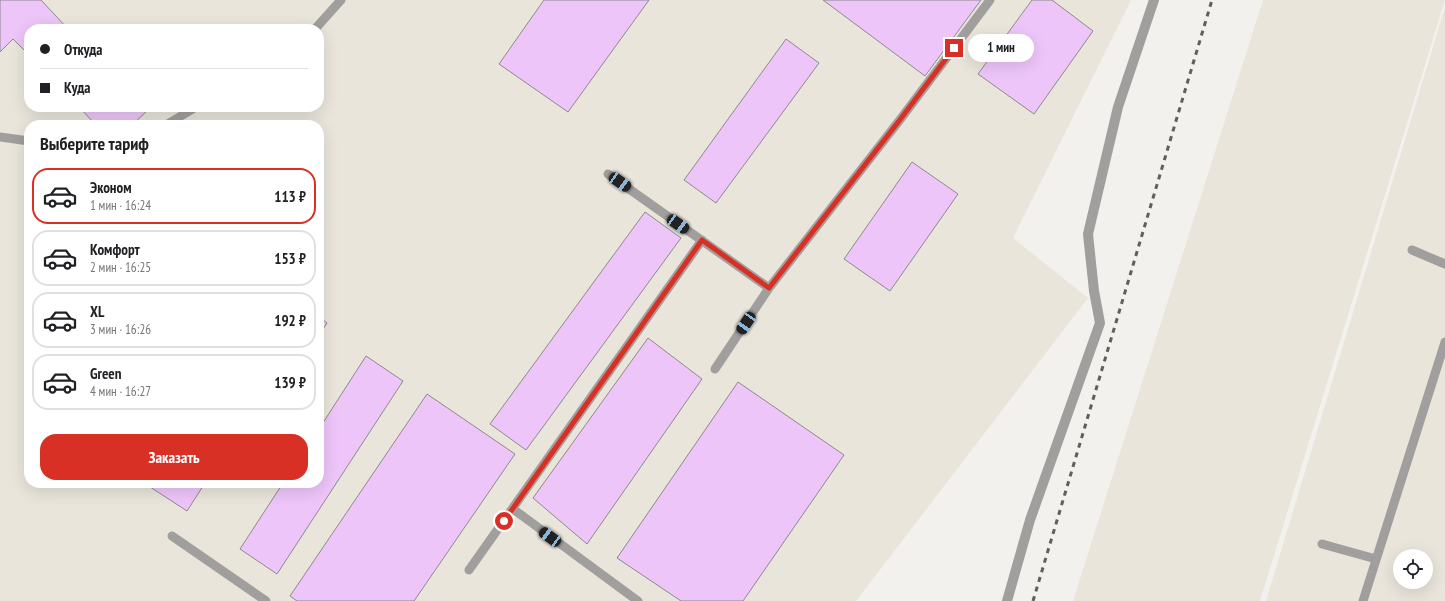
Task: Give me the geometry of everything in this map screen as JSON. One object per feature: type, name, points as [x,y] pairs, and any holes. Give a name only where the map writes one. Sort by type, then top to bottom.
[{"type":"street","points":[[1007,601],[1030,520],[1100,323],[1094,291],[1088,234],[1118,107],[1154,0]]},
{"type":"lane","points":[[319,24],[341,0]]},
{"type":"lane","points":[[715,369],[769,288],[899,121],[990,0]]},
{"type":"lane","points":[[174,120],[188,112]]},
{"type":"lane","points":[[0,137],[24,141]]},
{"type":"lane","points":[[608,174],[769,288]]},
{"type":"lane","points":[[469,570],[702,240]]},
{"type":"lane","points":[[1412,250],[1445,264]]},
{"type":"lane","points":[[1363,601],[1445,342]]},
{"type":"lane","points":[[512,509],[638,601]]},
{"type":"lane","points":[[172,536],[266,601]]},
{"type":"lane","points":[[1322,544],[1376,559]]},
{"type":"shaded area","points":[[0,0],[1131,0],[1013,238],[1088,298],[856,601],[0,601]]},
{"type":"shaded area","points":[[1263,0],[1445,0],[1260,601],[1073,601]]},
{"type":"shaded area","points":[[1445,7],[1445,601],[1266,601]]},
{"type":"building","points":[[0,0],[41,0],[63,24],[24,24],[24,50],[13,39],[0,52]]},
{"type":"building","points":[[544,0],[649,0],[568,112],[499,64]]},
{"type":"building","points":[[823,0],[981,0],[925,76]]},
{"type":"building","points":[[1032,0],[1052,0],[1093,31],[1034,114],[978,74]]},
{"type":"building","points":[[786,39],[819,63],[716,203],[684,180]]},
{"type":"building","points":[[84,112],[146,112],[137,120],[91,120]]},
{"type":"building","points":[[912,162],[958,194],[890,291],[844,259]]},
{"type":"building","points":[[645,212],[681,238],[526,450],[490,424]]},
{"type":"building","points":[[324,321],[327,323],[324,328]]},
{"type":"building","points":[[648,338],[702,379],[587,544],[533,498]]},
{"type":"building","points":[[366,356],[403,381],[277,574],[240,549],[280,488],[324,488],[324,421]]},
{"type":"building","points":[[738,382],[844,455],[743,601],[681,601],[617,558]]},
{"type":"building","points":[[427,394],[515,454],[414,601],[297,601],[290,596]]},
{"type":"building","points":[[152,488],[202,488],[187,511]]},
{"type":"railway","points":[[1033,601],[1212,0]]},
{"type":"route","points":[[504,521],[702,240],[769,288],[954,48]]}]
